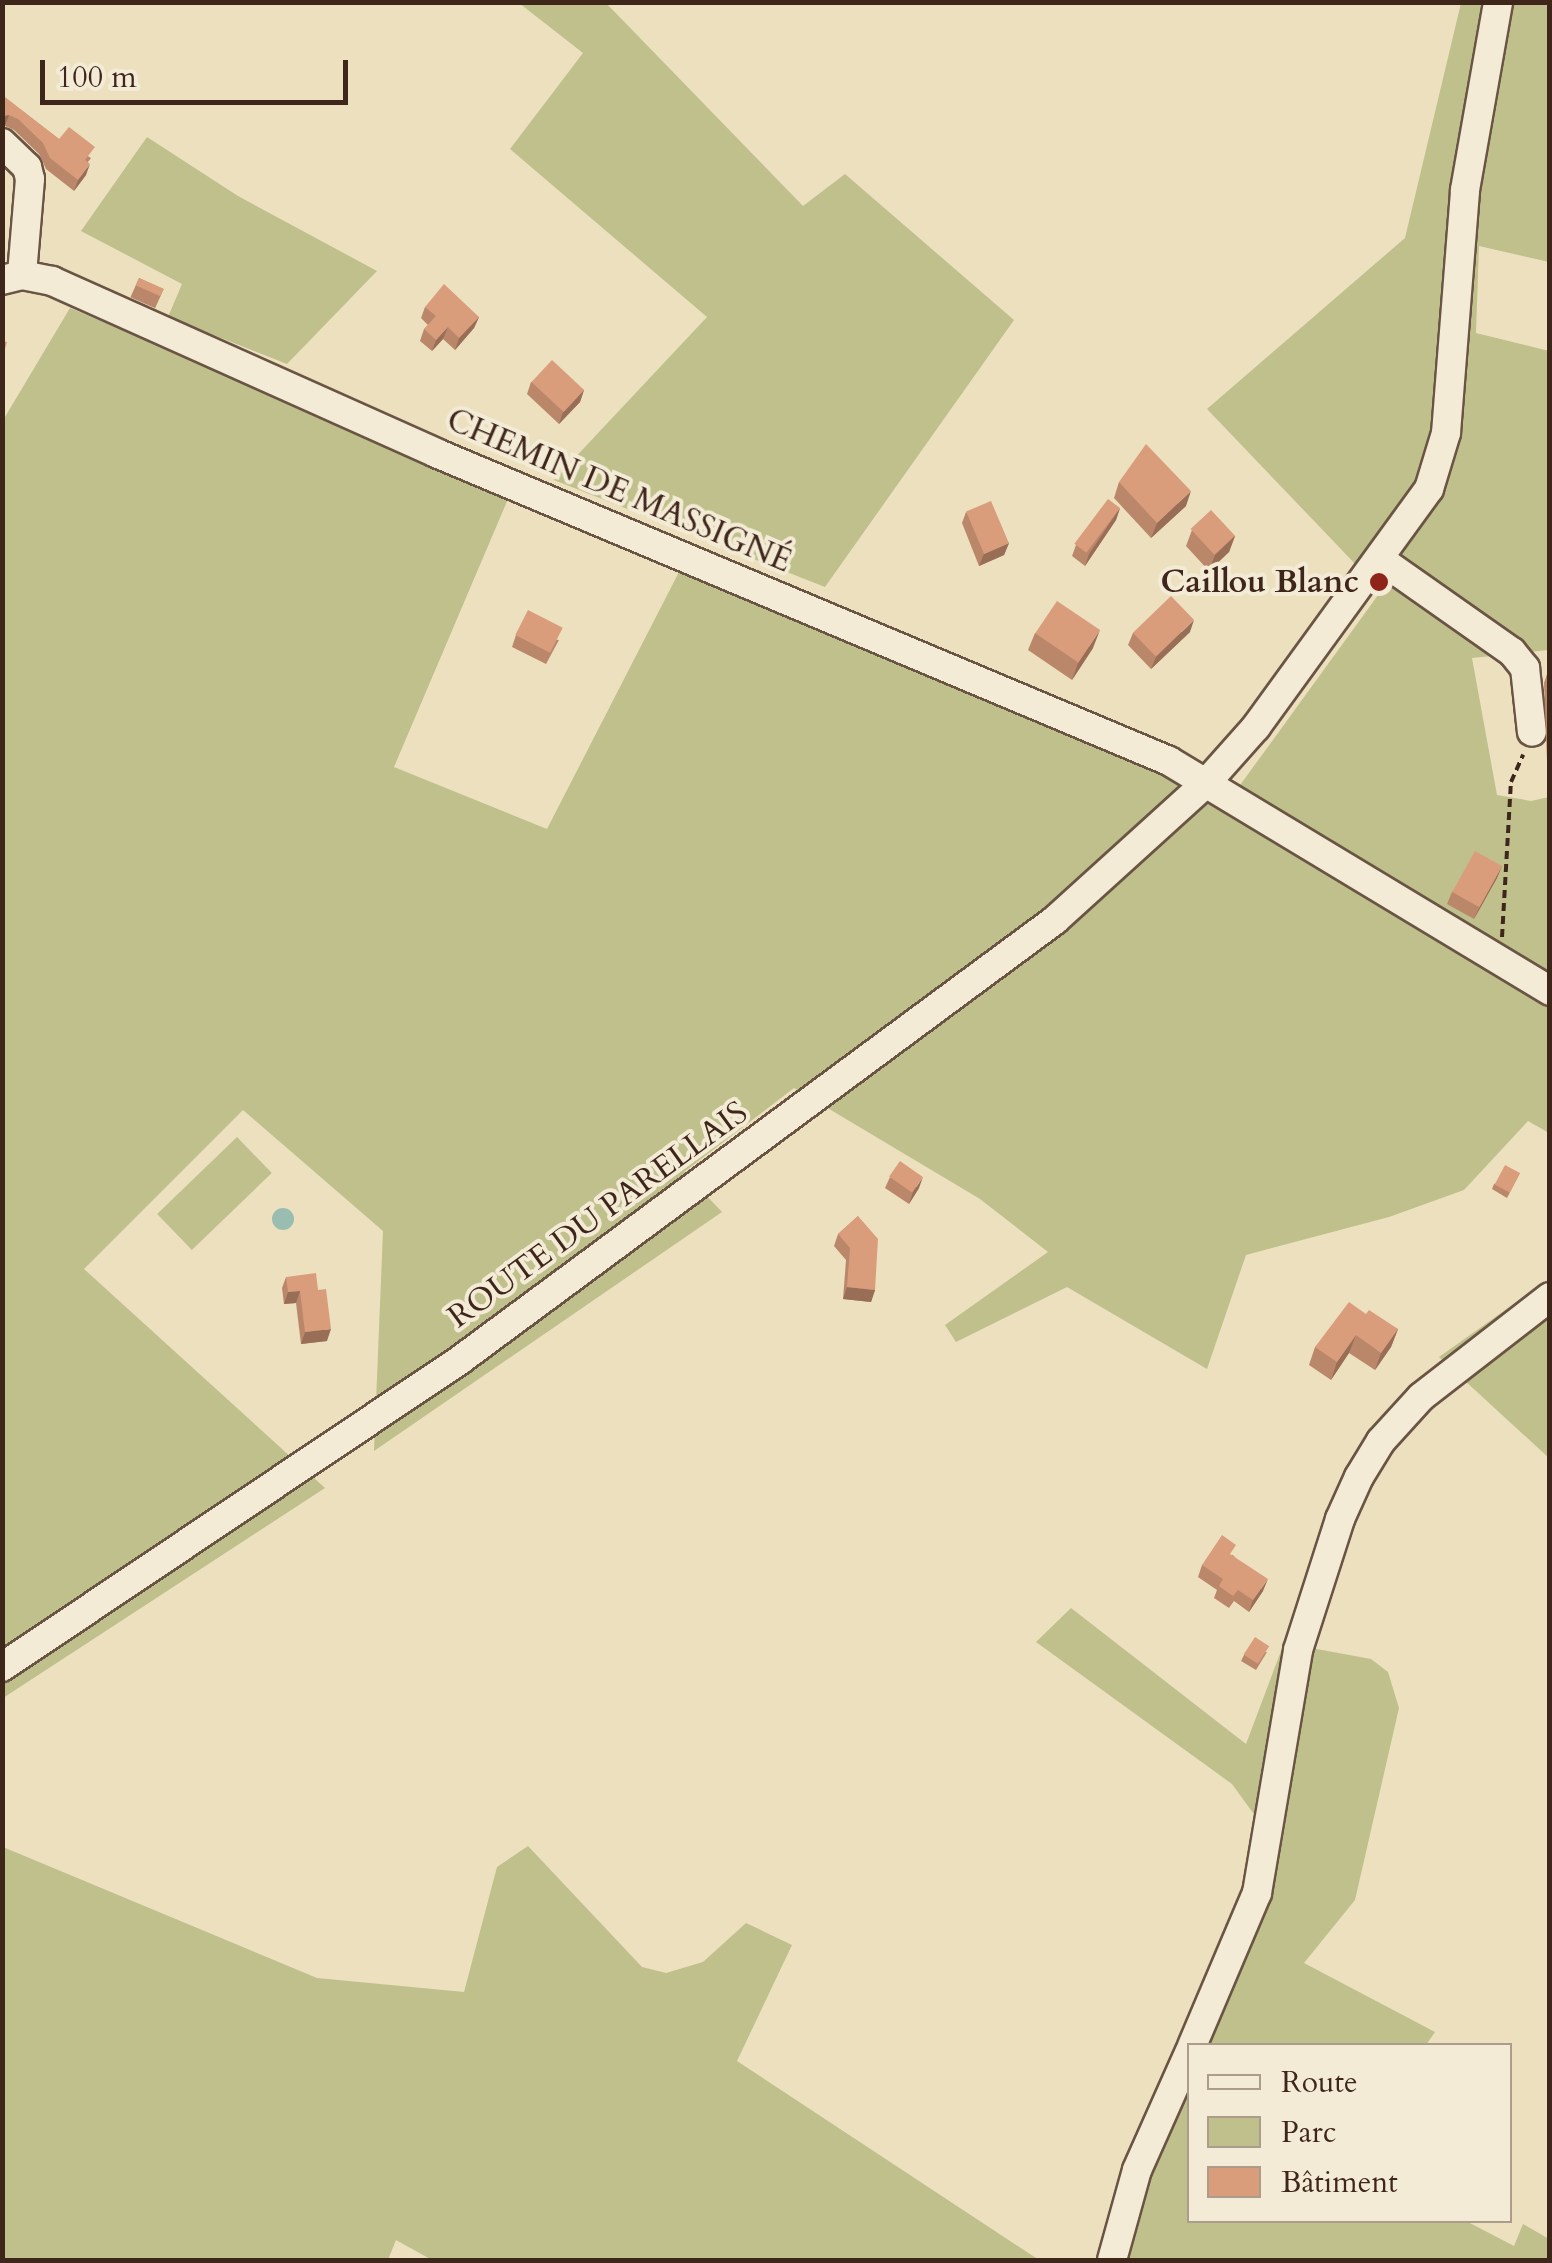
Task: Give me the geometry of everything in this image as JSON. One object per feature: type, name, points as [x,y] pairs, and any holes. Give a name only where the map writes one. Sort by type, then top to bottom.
[{"type":"street","name":"ROUTE DU PARELLAIS","points":[[2,1667],[476,1348],[1055,920],[1206,782],[1256,727],[1429,489],[1446,433],[1464,190],[1498,2]]},
{"type":"street","points":[[2,144],[26,168],[30,179],[12,278]]},
{"type":"street","name":"CHEMIN DE MASSIGNÉ","points":[[12,278],[52,281],[436,453],[1098,730],[1206,782],[1550,991]]},
{"type":"street","points":[[1381,560],[1512,652],[1526,668],[1532,732]]},
{"type":"street","points":[[1193,2043],[1258,1893],[1298,1650],[1340,1519],[1359,1477],[1381,1441],[1422,1397],[1550,1296]]},
{"type":"street","points":[[1112,2260],[1137,2170],[1187,2057]]},
{"type":"path","points":[[1495,956],[1505,926],[1511,782],[1532,732]]},
{"type":"green space","points":[[519,3],[606,3],[803,206],[845,174],[1014,320],[825,587],[554,480],[707,317],[510,149],[583,53]]},
{"type":"green space","points":[[1461,3],[1549,3],[1549,262],[1479,246],[1476,333],[1549,351],[1549,650],[1472,658],[1497,795],[1531,801],[1549,797],[1549,1133],[1528,1121],[1464,1190],[1389,1217],[1246,1255],[1207,1369],[1067,1287],[956,1342],[945,1325],[1048,1252],[980,1199],[794,1088],[684,1172],[722,1212],[374,1451],[383,1231],[243,1110],[84,1269],[325,1488],[3,1698],[2,422],[70,308],[312,410],[508,499],[394,767],[547,829],[679,572],[1167,776],[1222,810],[1381,591],[1207,409],[1405,238]]},
{"type":"green space","points":[[147,137],[238,196],[377,271],[287,364],[168,317],[182,284],[81,231]]},
{"type":"green space","points":[[237,1137],[272,1173],[192,1250],[157,1214]]},
{"type":"green space","points":[[1549,1279],[1549,1458],[1439,1357]]},
{"type":"green space","points":[[1071,1608],[1246,1744],[1284,1643],[1371,1659],[1388,1672],[1399,1708],[1355,1900],[1304,1963],[1435,2032],[1427,2043],[1187,2043],[1187,2223],[1470,2223],[1514,2246],[1523,2224],[1549,2239],[1549,2260],[1101,2260],[1253,1872],[1256,1817],[1232,1784],[1036,1642]]},
{"type":"green space","points":[[528,1846],[642,1967],[666,1973],[703,1962],[746,1923],[792,1945],[737,2061],[1039,2260],[432,2260],[396,2240],[388,2260],[3,2260],[3,1847],[317,1978],[464,1992],[497,1867]]},
{"type":"water","points":[[283,1208],[291,1211],[291,1227],[283,1230],[275,1227],[272,1219],[275,1211]]},
{"type":"building","points":[[2,95],[59,139],[69,127],[95,147],[85,160],[90,164],[78,180],[50,158],[43,143],[18,119],[2,116]]},
{"type":"building","points":[[139,278],[164,289],[160,296],[136,285]]},
{"type":"building","points":[[444,284],[479,317],[459,338],[448,327],[436,340],[424,329],[436,316],[425,307]]},
{"type":"building","points":[[552,360],[584,390],[564,412],[532,382]]},
{"type":"building","points":[[1146,444],[1191,491],[1157,523],[1119,482]]},
{"type":"building","points":[[1108,499],[1120,508],[1086,553],[1074,544]]},
{"type":"building","points":[[991,501],[1009,543],[984,554],[966,512]]},
{"type":"building","points":[[1211,510],[1235,536],[1214,555],[1191,529]]},
{"type":"building","points":[[1171,596],[1194,620],[1156,657],[1133,633]]},
{"type":"building","points":[[1057,601],[1100,630],[1078,662],[1035,633]]},
{"type":"building","points":[[528,610],[563,628],[550,653],[515,635]]},
{"type":"building","points":[[1475,851],[1502,866],[1479,907],[1452,892]]},
{"type":"building","points":[[900,1161],[923,1177],[912,1193],[889,1177]]},
{"type":"building","points":[[1505,1165],[1520,1173],[1510,1192],[1495,1184]]},
{"type":"building","points":[[858,1216],[878,1239],[875,1290],[847,1287],[850,1248],[838,1234]]},
{"type":"building","points":[[316,1273],[318,1290],[326,1289],[331,1329],[305,1332],[300,1291],[288,1292],[286,1277]]},
{"type":"building","points":[[1349,1302],[1398,1329],[1381,1353],[1356,1335],[1337,1362],[1315,1347]]},
{"type":"building","points":[[1222,1535],[1236,1545],[1230,1554],[1268,1579],[1253,1600],[1238,1590],[1233,1596],[1219,1586],[1223,1579],[1202,1565]]},
{"type":"building","points":[[1255,1637],[1269,1646],[1258,1664],[1244,1655]]},
{"type":"place","name":"Caillou Blanc","points":[[1379,582]]}]
